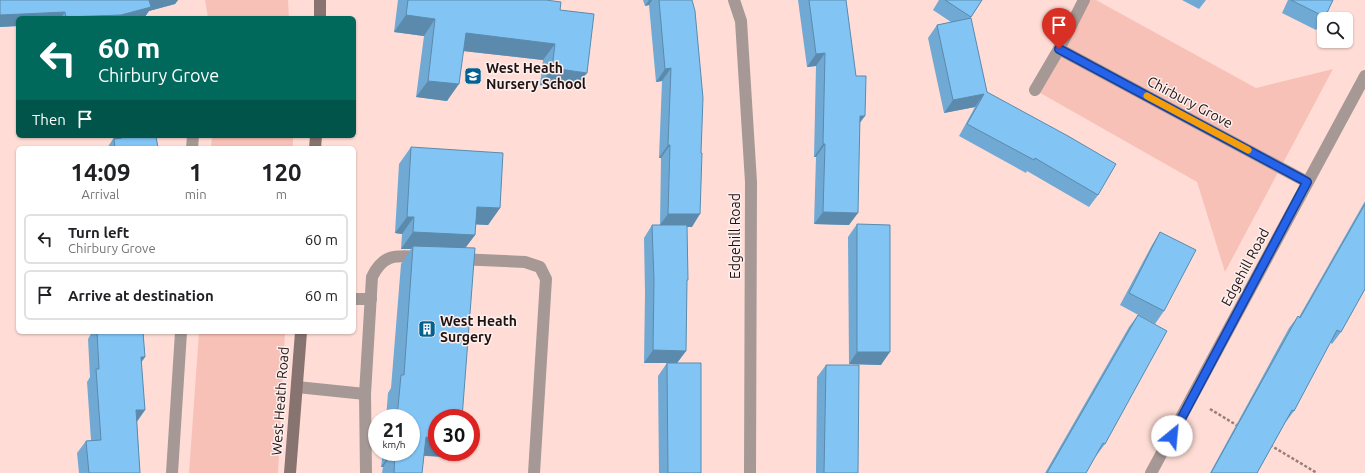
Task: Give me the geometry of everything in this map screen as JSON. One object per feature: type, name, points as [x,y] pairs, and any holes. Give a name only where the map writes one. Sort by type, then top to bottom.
[{"type":"street","points":[[320,0],[320,16]]},
{"type":"street","name":"Edgehill Road","points":[[734,0],[741,21],[751,182],[750,473]]},
{"type":"street","points":[[1035,90],[1059,49],[1084,0]]},
{"type":"street","name":"Chirbury Grove","points":[[1059,49],[1307,182]]},
{"type":"street","name":"Edgehill Road","points":[[1151,473],[1364,79]]},
{"type":"street","points":[[366,473],[365,394],[372,277],[382,261],[394,257],[431,257]]},
{"type":"street","points":[[446,258],[525,262],[540,267],[546,279],[534,473]]},
{"type":"street","points":[[356,299],[370,299]]},
{"type":"street","points":[[172,473],[181,334]]},
{"type":"street","name":"West Heath Road","points":[[290,473],[301,334]]},
{"type":"street","points":[[296,387],[365,394]]},
{"type":"path","points":[[1192,398],[1245,430]]},
{"type":"path","points":[[1264,442],[1317,473]]},
{"type":"shaded area","points":[[205,0],[288,0],[289,16],[208,16]]},
{"type":"shaded area","points":[[1084,0],[1096,0],[1256,88],[1333,69],[1225,272],[1197,182],[1035,90]]},
{"type":"shaded area","points":[[212,138],[293,138],[293,146],[211,146]]},
{"type":"shaded area","points":[[199,334],[285,334],[278,473],[189,473]]},
{"type":"building","points":[[0,0],[149,0],[151,7],[121,15],[66,16],[65,12],[0,15]]},
{"type":"building","points":[[408,0],[546,0],[561,2],[560,10],[594,14],[587,73],[552,68],[555,44],[466,33],[459,84],[428,81],[435,19],[406,15]]},
{"type":"building","points":[[659,0],[692,0],[695,11],[703,98],[700,214],[668,214],[670,145],[668,145],[671,68],[665,69]]},
{"type":"building","points":[[809,0],[846,0],[856,76],[866,76],[865,116],[860,116],[858,213],[823,212],[825,53],[816,54]]},
{"type":"building","points":[[945,0],[982,0],[971,17]]},
{"type":"building","points":[[1291,0],[1333,0],[1327,12],[1317,13]]},
{"type":"building","points":[[971,18],[987,92],[1116,164],[1098,195],[1035,158],[1034,160],[967,124],[984,94],[953,100],[937,25]]},
{"type":"building","points":[[156,138],[158,146],[115,146],[114,139]]},
{"type":"building","points":[[411,147],[503,153],[500,208],[477,207],[475,235],[413,232],[414,217],[407,217]]},
{"type":"building","points":[[1365,204],[1365,289],[1341,332],[1337,330],[1294,411],[1292,410],[1257,473],[1211,473],[1298,316],[1300,318]]},
{"type":"building","points":[[857,224],[890,225],[890,352],[857,352]]},
{"type":"building","points":[[652,225],[687,225],[688,280],[686,351],[653,350],[654,280]]},
{"type":"building","points":[[1160,232],[1196,250],[1164,311],[1129,293]]},
{"type":"building","name":"West Heath Surgery","points":[[413,246],[475,248],[463,409],[428,409],[428,437],[426,437],[422,473],[394,473],[395,461],[420,461],[420,409],[398,409],[401,375],[404,375]]},
{"type":"building","points":[[1138,315],[1167,331],[1105,444],[1103,443],[1086,473],[1047,473]]},
{"type":"building","points":[[97,334],[143,334],[145,357],[141,357],[145,410],[136,410],[140,473],[89,473],[86,441],[101,440],[96,369],[99,369]]},
{"type":"building","points":[[667,363],[701,363],[701,473],[668,473]]},
{"type":"building","points":[[826,365],[859,365],[858,473],[824,473]]},
{"type":"slow traffic","points":[[1147,96],[1248,150]]},
{"type":"place","name":"West Heath Nursery School","points":[[473,76]]},
{"type":"place","name":"West Heath Surgery","points":[[427,329]]},
{"type":"route","points":[[1059,49],[1307,182],[1172,436]]}]
